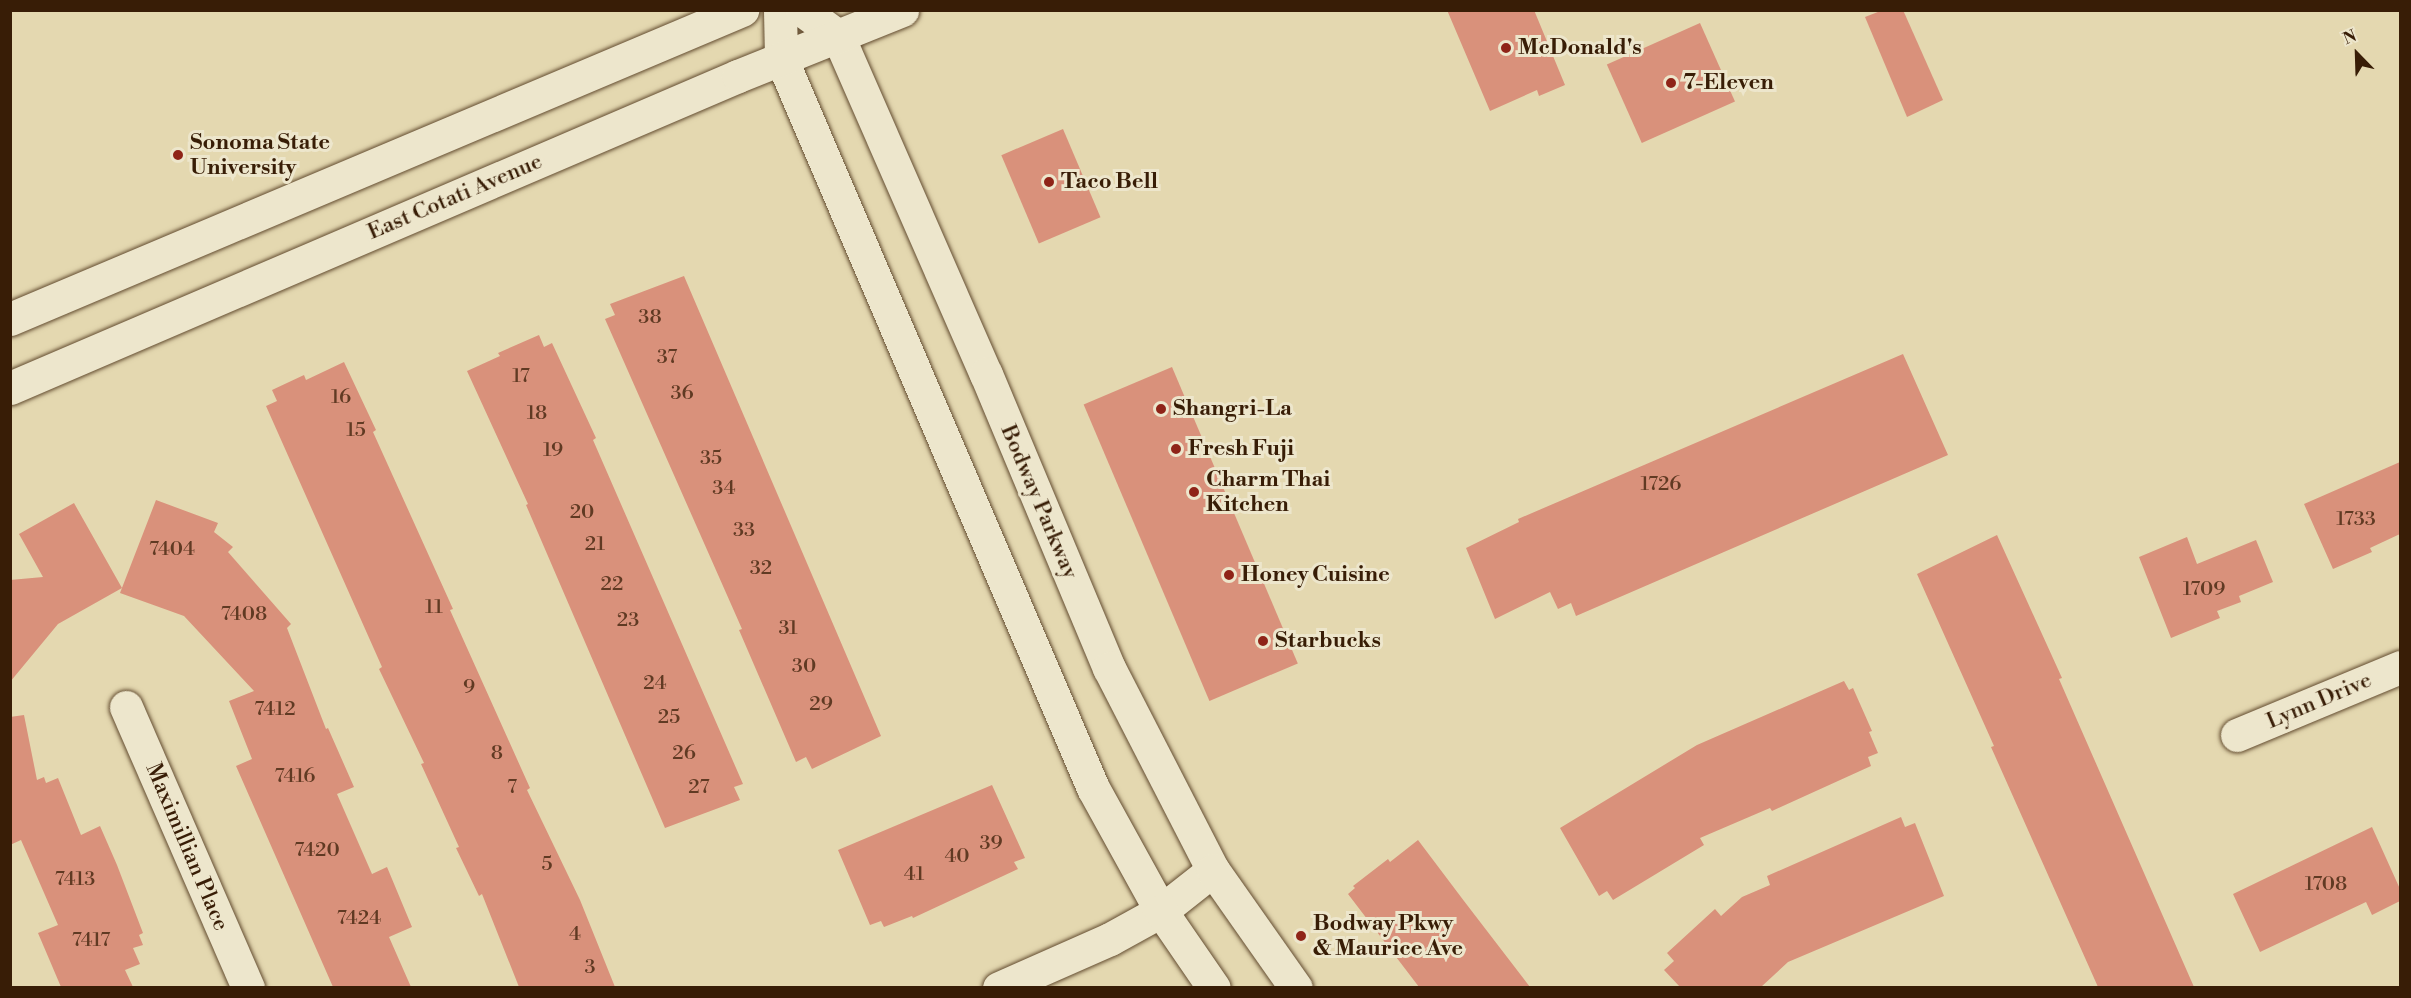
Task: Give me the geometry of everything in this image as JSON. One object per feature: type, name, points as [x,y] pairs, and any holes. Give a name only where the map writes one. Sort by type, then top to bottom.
[{"type":"street","points":[[10,319],[742,10]]},
{"type":"street","points":[[780,10],[781,58],[1093,788],[1161,911],[1214,987]]},
{"type":"street","points":[[802,10],[838,36]]},
{"type":"street","name":"East Cotati Avenue","points":[[10,388],[781,58],[902,10]]},
{"type":"street","name":"Bodway Parkway","points":[[838,36],[986,374],[1109,668],[1213,870],[1296,987]]},
{"type":"street","name":"Lynn Drive","points":[[2237,735],[2400,667]]},
{"type":"street","name":"Maximillian Place","points":[[126,706],[248,987]]},
{"type":"street","points":[[999,987],[1110,939],[1161,911],[1213,870]]},
{"type":"building","name":"McDonald's","points":[[1447,10],[1534,10],[1565,85],[1539,96],[1537,90],[1490,111]]},
{"type":"building","points":[[1883,10],[1903,10],[1943,100],[1907,117],[1865,17]]},
{"type":"building","name":"7-Eleven","points":[[1700,23],[1735,102],[1642,143],[1607,64]]},
{"type":"building","name":"Taco Bell","points":[[1063,129],[1101,217],[1039,244],[1001,155]]},
{"type":"building","points":[[684,276],[881,736],[812,769],[806,757],[796,762],[739,630],[742,629],[605,319],[615,315],[610,304]]},
{"type":"building","points":[[539,335],[544,347],[552,343],[596,438],[593,440],[743,784],[734,787],[740,800],[665,828],[526,505],[528,504],[467,371],[500,356],[498,353]]},
{"type":"building","points":[[1903,354],[1948,455],[1576,616],[1571,603],[1558,609],[1550,592],[1495,619],[1466,548],[1519,522],[1518,519]]},
{"type":"building","points":[[344,362],[376,430],[373,432],[530,788],[527,790],[580,900],[615,987],[519,987],[482,894],[479,896],[456,848],[459,847],[421,764],[424,763],[379,669],[382,667],[266,406],[277,401],[272,390],[304,375],[306,380]]},
{"type":"building","points":[[1172,367],[1298,663],[1209,701],[1084,405]]},
{"type":"building","points":[[2400,462],[2400,534],[2370,548],[2372,552],[2333,569],[2304,504]]},
{"type":"building","points":[[156,500],[218,523],[214,532],[233,547],[228,552],[291,624],[287,628],[326,729],[328,728],[354,787],[337,794],[372,874],[387,867],[412,927],[389,937],[411,987],[333,987],[236,766],[252,759],[229,701],[254,691],[184,616],[120,593]]},
{"type":"building","points":[[74,503],[122,588],[58,624],[10,682],[10,580],[43,577],[19,534]]},
{"type":"building","points":[[1997,535],[2062,678],[2059,679],[2194,987],[2098,987],[1991,747],[1994,746],[1917,574]]},
{"type":"building","points":[[2187,537],[2197,564],[2256,540],[2273,582],[2239,596],[2241,602],[2217,611],[2220,618],[2171,638],[2139,557]]},
{"type":"building","points":[[1844,681],[1849,690],[1853,688],[1872,731],[1869,732],[1878,753],[1868,757],[1871,766],[1772,811],[1770,808],[1700,838],[1704,845],[1613,900],[1607,891],[1599,896],[1560,828],[1697,745]]},
{"type":"building","points":[[24,715],[37,780],[44,777],[46,783],[58,778],[81,835],[100,826],[117,865],[143,933],[139,935],[143,945],[133,948],[140,964],[125,970],[133,987],[61,987],[38,933],[58,925],[21,840],[10,845],[10,717]]},
{"type":"building","points":[[992,785],[1025,858],[1014,862],[1018,869],[913,918],[912,916],[884,927],[881,921],[870,925],[838,850]]},
{"type":"building","points":[[1901,817],[1905,827],[1915,823],[1944,896],[1788,962],[1761,987],[1680,987],[1664,970],[1674,961],[1667,953],[1715,909],[1721,916],[1742,897],[1770,885],[1767,876]]},
{"type":"building","points":[[2372,827],[2400,889],[2400,901],[2372,915],[2366,902],[2260,952],[2233,894]]},
{"type":"building","points":[[1418,840],[1530,987],[1419,987],[1348,894],[1355,888],[1353,886],[1388,859],[1390,862]]},
{"type":"place","name":"McDonald's","points":[[1506,48]]},
{"type":"place","name":"7-Eleven","points":[[1671,83]]},
{"type":"place","name":"Sonoma State University","points":[[178,155]]},
{"type":"place","name":"Taco Bell","points":[[1049,182]]},
{"type":"place","name":"Shangri-La","points":[[1161,409]]},
{"type":"place","name":"Fresh Fuji","points":[[1176,449]]},
{"type":"place","name":"Charm Thai Kitchen","points":[[1194,492]]},
{"type":"place","name":"Honey Cuisine","points":[[1229,575]]},
{"type":"place","name":"Starbucks","points":[[1263,641]]},
{"type":"place","name":"Bodway Pkwy & Maurice Ave","points":[[1301,936]]}]
